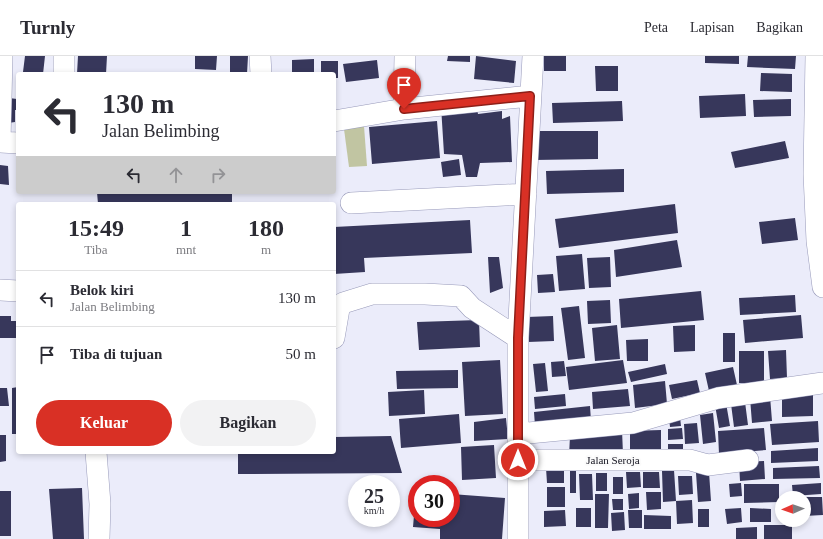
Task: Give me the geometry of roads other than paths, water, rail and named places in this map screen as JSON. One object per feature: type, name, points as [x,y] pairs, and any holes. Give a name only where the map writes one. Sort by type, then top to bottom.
[{"type":"street","points":[[2,56],[0,142],[16,143]]},
{"type":"street","points":[[64,56],[64,72]]},
{"type":"street","points":[[260,56],[261,72]]},
{"type":"street","points":[[404,109],[405,56]]},
{"type":"street","points":[[518,539],[518,338],[533,56]]},
{"type":"street","points":[[816,56],[814,174],[817,241],[823,287]]},
{"type":"street","points":[[336,121],[404,109],[530,96]]},
{"type":"street","points":[[351,203],[526,194]]},
{"type":"street","points":[[0,290],[16,291]]},
{"type":"street","points":[[336,326],[339,309],[343,303],[372,294],[461,296],[472,308],[518,338]]},
{"type":"street","points":[[518,434],[633,423],[718,398],[823,383]]},
{"type":"street","points":[[96,454],[100,504],[99,539]]},
{"type":"street","name":"Jalan Seroja","points":[[518,460],[690,460],[708,465],[748,460]]}]
